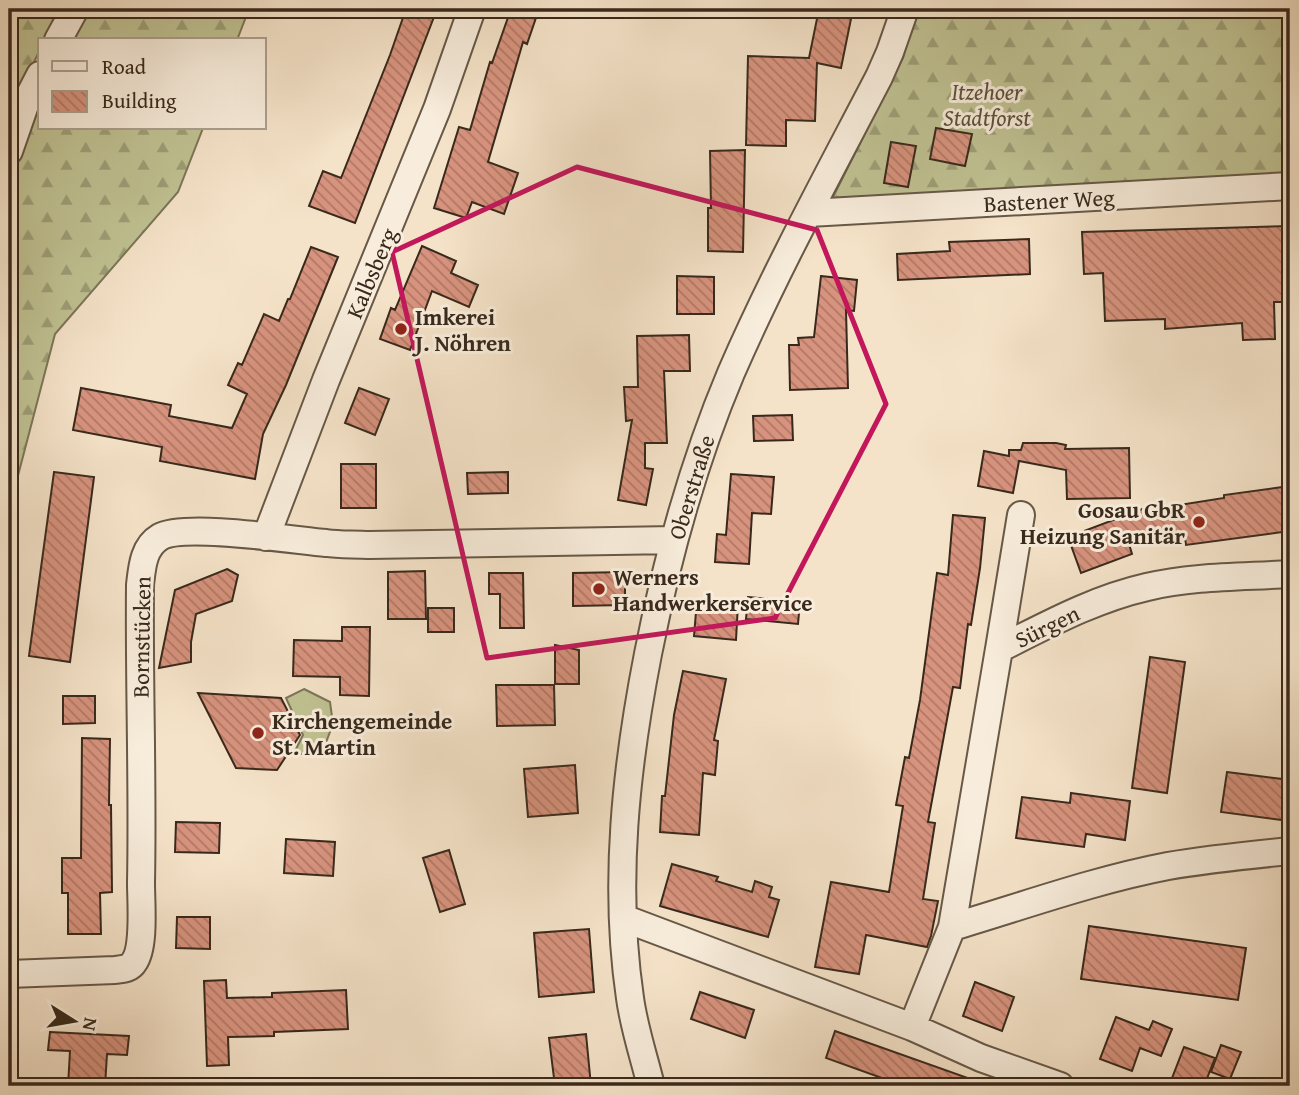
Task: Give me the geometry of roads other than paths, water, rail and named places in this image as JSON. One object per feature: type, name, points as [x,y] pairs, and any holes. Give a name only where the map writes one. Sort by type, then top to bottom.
[{"type":"street","points":[[59,38],[75,9]]},
{"type":"street","name":"Kalbsberg","points":[[266,537],[326,380],[437,109],[472,9]]},
{"type":"street","name":"Oberstraße","points":[[651,1086],[630,1000],[622,918],[622,849],[632,747],[655,622],[674,540],[695,468],[731,373],[879,77],[905,9]]},
{"type":"street","points":[[9,151],[26,102],[38,79]]},
{"type":"street","name":"Bastener Weg","points":[[809,213],[1290,186]]},
{"type":"street","points":[[999,649],[1021,515]]},
{"type":"street","name":"Bornstücken","points":[[9,974],[115,970],[134,964],[141,920],[142,563],[147,550],[160,537],[181,532],[206,532],[330,544],[369,545],[674,540]]},
{"type":"street","name":"Sürgen","points":[[912,1027],[952,927],[999,649],[1069,614],[1146,587],[1178,582],[1290,574]]},
{"type":"street","points":[[952,927],[1108,881],[1166,867],[1290,851]]},
{"type":"street","points":[[622,918],[912,1027],[981,1058],[1060,1086]]},
{"type":"place","name":"Imkerei J. Nöhren","points":[[401,329]]},
{"type":"place","name":"Gosau GbR Heizung Sanitär","points":[[1199,522]]},
{"type":"place","name":"Werners Handwerkerservice","points":[[599,589]]},
{"type":"place","name":"Kirchengemeinde St. Martin","points":[[258,733]]},
{"type":"park label","name":"Itzehoer Stadtforst","points":[[987,104]]}]
